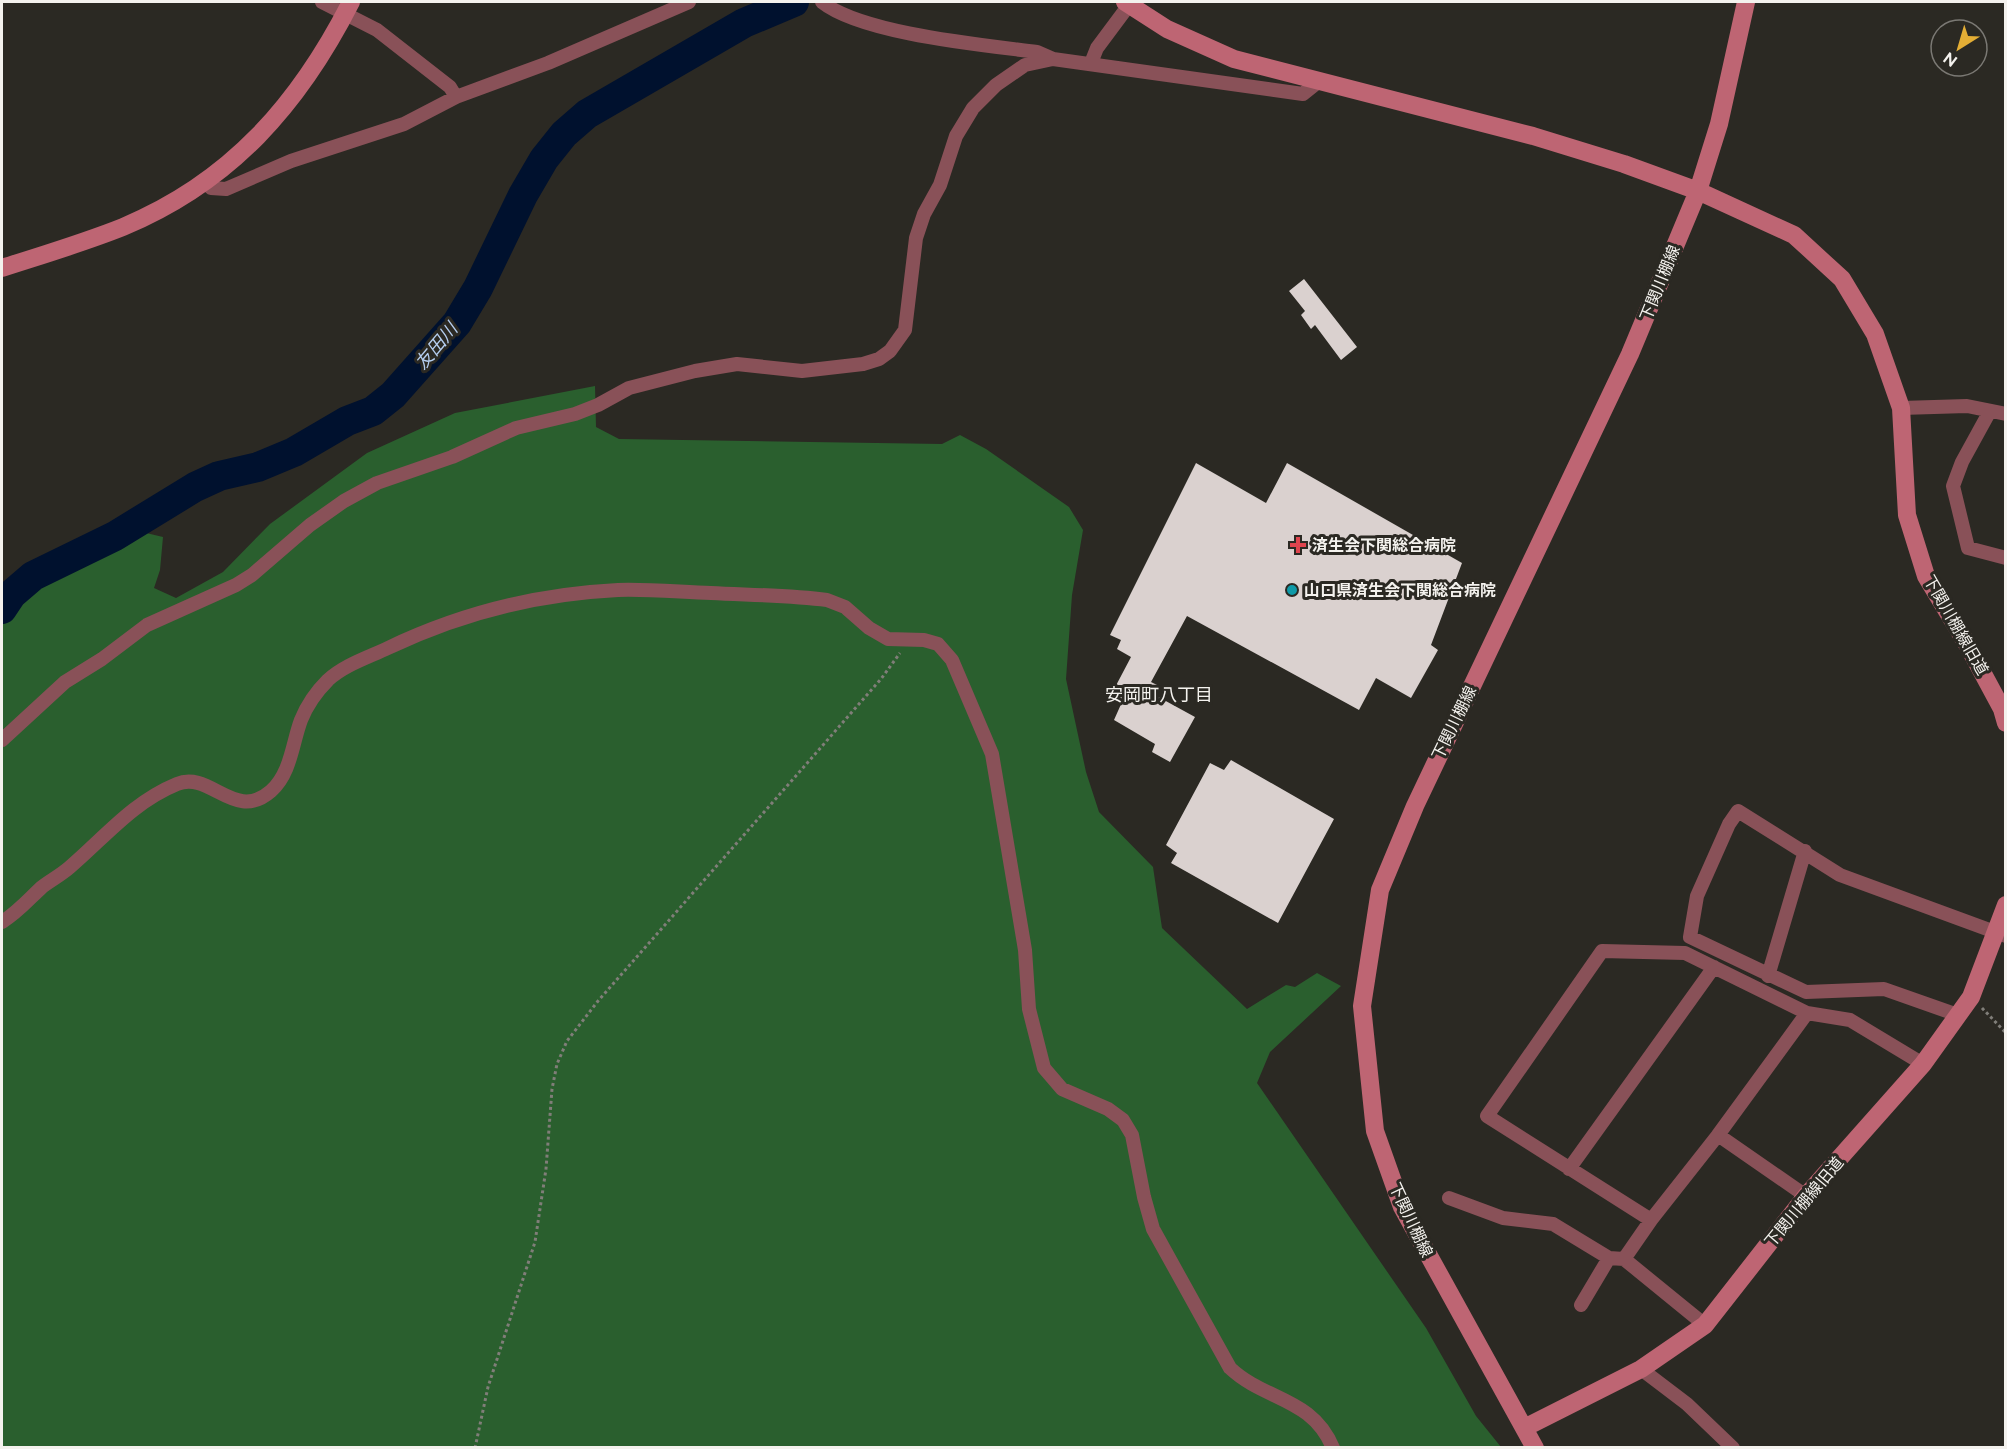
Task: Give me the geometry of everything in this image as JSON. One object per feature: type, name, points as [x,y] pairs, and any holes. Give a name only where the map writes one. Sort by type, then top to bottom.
[{"type":"street","points":[[322,2],[349,7],[450,87],[456,97]]},
{"type":"street","points":[[206,182],[211,188],[226,189],[291,161],[404,124],[456,97],[548,63],[689,2]]},
{"type":"street","points":[[822,2],[847,16],[914,34],[1037,52],[1053,59],[1303,94],[1317,82]]},
{"type":"street","name":"下関川棚線","points":[[1535,1448],[1526,1427],[1402,1207],[1375,1131],[1362,1006],[1380,890],[1414,806],[1630,354],[1698,191],[1719,124],[1746,2]]},
{"type":"street","points":[[1091,63],[1097,48],[1127,3]]},
{"type":"street","name":"下関川棚線旧道","points":[[1127,3],[1167,29],[1234,59],[1317,82],[1533,135],[1698,191],[1794,235],[1842,279],[1875,334],[1901,408],[1907,515],[1926,576],[1967,644],[2002,709],[2006,723]]},
{"type":"street","points":[[2,268],[125,226],[206,182],[239,156],[276,119],[318,62],[349,7]]},
{"type":"street","points":[[2,740],[65,682],[102,659],[147,625],[237,585],[310,525],[344,501],[377,483],[452,457],[516,428],[575,414],[630,388],[695,371],[736,364],[802,371],[833,369],[879,359],[894,346],[905,330],[916,238],[924,214],[940,184],[957,136],[973,108],[996,85],[1025,65],[1053,59]]},
{"type":"street","points":[[1901,408],[1967,406],[2006,414]]},
{"type":"street","points":[[1990,411],[1962,462],[1953,486],[1968,548],[2006,558]]},
{"type":"street","points":[[2,922],[14,915],[42,887],[69,868],[134,808],[172,786],[182,782],[201,784],[234,800],[255,802],[272,790],[285,772],[302,720],[316,693],[331,678],[411,637],[474,613],[523,601],[620,590],[806,597],[827,600],[845,607],[869,628],[888,639],[938,644],[947,652],[992,754],[1025,950],[1029,1009],[1044,1068],[1062,1089],[1123,1120],[1132,1135],[1144,1197],[1153,1229],[1230,1368],[1246,1383],[1304,1409],[1321,1424],[1333,1448]]},
{"type":"street","points":[[1958,1015],[1884,989],[1806,992],[1690,938],[1697,896],[1729,824],[1738,811],[1840,875],[2001,934]]},
{"type":"street","points":[[1768,976],[1805,851]]},
{"type":"street","name":"下関川棚線旧道","points":[[1526,1427],[1641,1369],[1704,1325],[1806,1196],[1923,1064],[1971,998],[2001,934],[2006,904]]},
{"type":"street","points":[[1651,1220],[1487,1116],[1602,951],[1685,953],[1807,1013],[1850,1020],[1923,1064]]},
{"type":"street","points":[[1569,1169],[1714,968]]},
{"type":"street","points":[[1624,1259],[1807,1013]]},
{"type":"street","points":[[1718,1135],[1806,1196]]},
{"type":"street","points":[[1449,1198],[1503,1218],[1553,1224],[1609,1258],[1624,1259],[1704,1325]]},
{"type":"street","points":[[1581,1305],[1609,1258]]},
{"type":"street","points":[[1641,1369],[1687,1404],[1733,1448]]},
{"type":"path","points":[[475,1448],[488,1387],[535,1242],[546,1169],[552,1089],[557,1064],[567,1041],[598,1001],[881,678],[910,640]]},
{"type":"path","points":[[1971,998],[1993,1017],[2006,1033]]},
{"type":"green space","points":[[595,386],[596,427],[619,439],[942,444],[960,435],[986,449],[1069,507],[1083,530],[1072,595],[1066,679],[1086,772],[1099,812],[1153,867],[1162,928],[1247,1009],[1286,985],[1295,987],[1317,973],[1341,986],[1270,1052],[1257,1083],[1426,1328],[1476,1416],[1501,1447],[2,1448],[2,623],[29,595],[47,583],[86,560],[142,532],[163,537],[160,570],[154,588],[176,598],[223,572],[270,524],[367,453],[455,413]]},
{"type":"building","points":[[1304,279],[1357,347],[1341,360],[1315,325],[1311,329],[1301,315],[1305,311],[1289,291]]},
{"type":"building","name":"山口県済生会下関総合病院","points":[[1196,463],[1266,503],[1287,463],[1462,563],[1431,645],[1438,650],[1411,698],[1376,678],[1359,710],[1187,616],[1151,682],[1159,686],[1153,694],[1195,717],[1170,762],[1152,752],[1155,744],[1114,720],[1122,702],[1111,695],[1131,657],[1117,649],[1121,640],[1110,635]]},
{"type":"building","points":[[1231,760],[1334,819],[1278,923],[1171,863],[1177,853],[1166,845],[1210,763],[1224,770]]},
{"type":"waterway","name":"友田川","points":[[2,609],[12,594],[33,576],[115,536],[195,487],[219,476],[258,467],[294,452],[347,421],[373,411],[393,395],[457,323],[478,288],[523,195],[544,159],[564,134],[587,114],[744,23],[794,2]]},
{"type":"place","name":"済生会下関総合病院","points":[[1298,545]]},
{"type":"place","name":"山口県済生会下関総合病院","points":[[1292,590]]},
{"type":"district","name":"安岡町八丁目","points":[[1159,694]]}]
